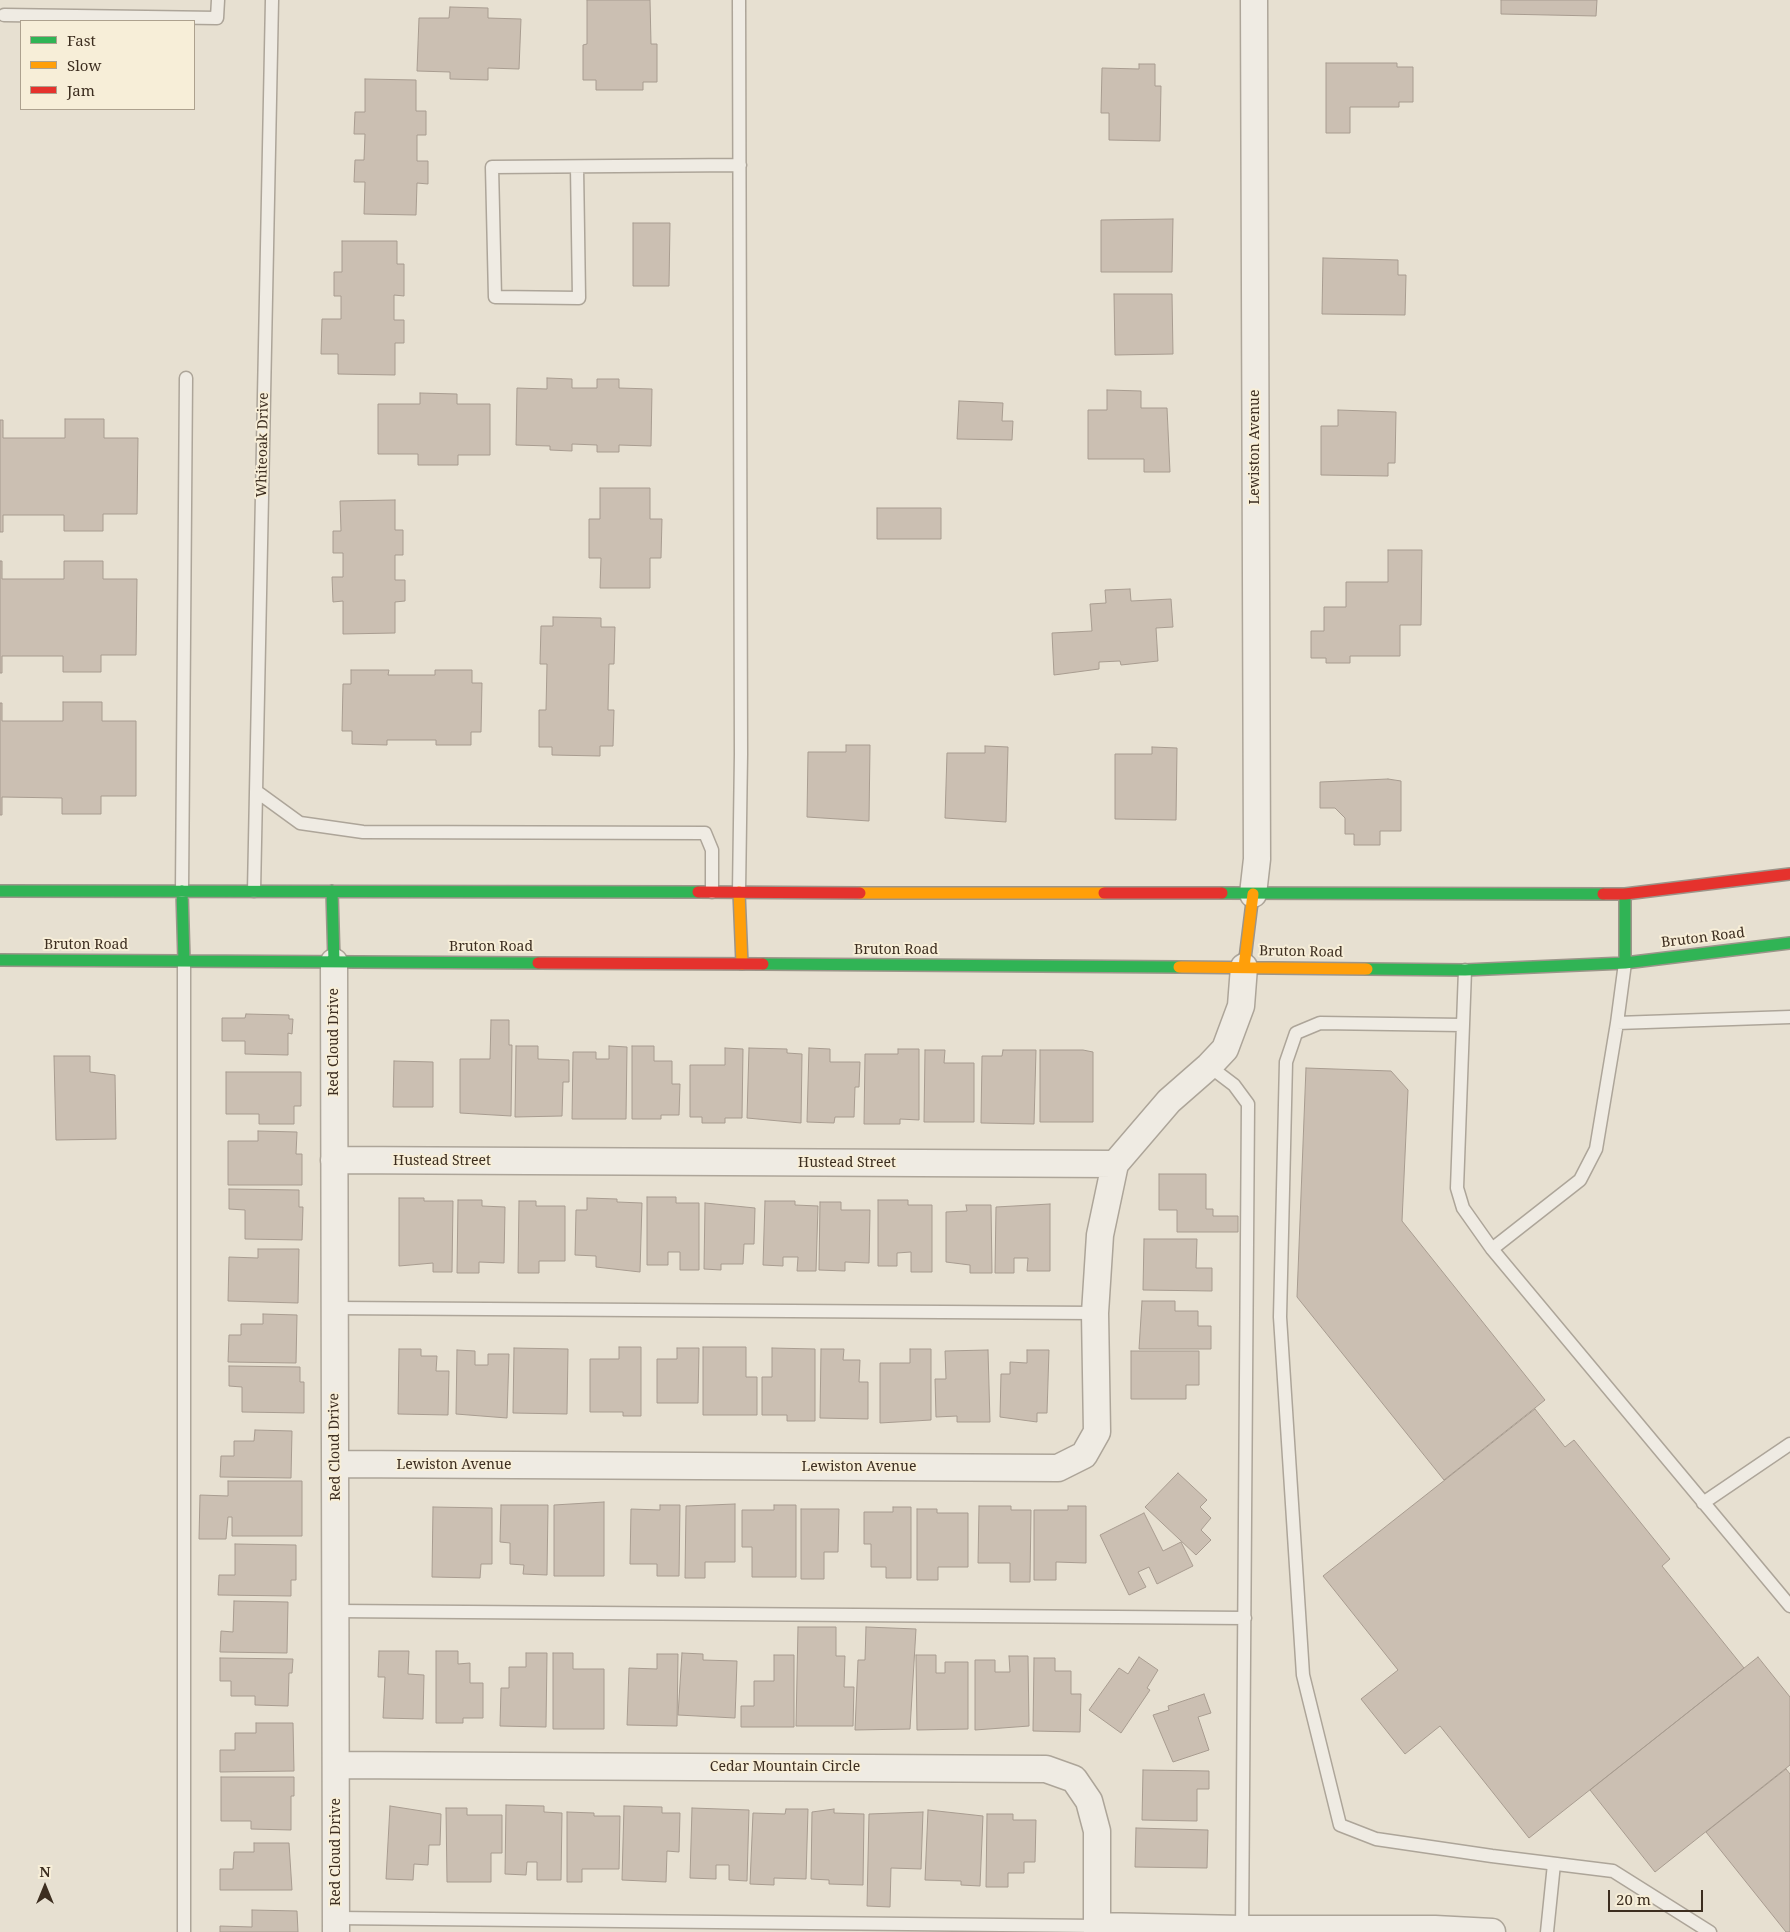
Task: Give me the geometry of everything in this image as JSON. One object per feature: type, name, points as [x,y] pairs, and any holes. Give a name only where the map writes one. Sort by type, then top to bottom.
[{"type":"main road","points":[[0,890],[1625,894],[1790,874]]},
{"type":"main road","points":[[182,891],[184,961]]},
{"type":"main road","points":[[332,891],[334,962]]},
{"type":"main road","points":[[739,892],[742,964]]},
{"type":"main road","points":[[1244,966],[1253,894]]},
{"type":"main road","points":[[1625,894],[1625,963]]},
{"type":"main road","name":"Bruton Road","points":[[0,960],[1244,966],[1465,970],[1625,963],[1790,942]]},
{"type":"street","name":"Lewiston Avenue","points":[[1253,894],[1257,859],[1254,0]]},
{"type":"street","name":"Red Cloud Drive","points":[[334,962],[336,1925]]},
{"type":"street","points":[[1115,1164],[1169,1101],[1209,1066],[1225,1048],[1241,1006],[1244,966]]},
{"type":"street","name":"Hustead Street","points":[[334,1160],[1115,1164]]},
{"type":"street","name":"Lewiston Avenue","points":[[336,1464],[1058,1468],[1084,1455],[1096,1432],[1095,1313],[1100,1235],[1115,1164]]},
{"type":"street","name":"Cedar Mountain Circle","points":[[336,1766],[1046,1769],[1074,1779],[1089,1801],[1097,1831],[1097,1929]]},
{"type":"street","points":[[1097,1929],[1434,1930],[1492,1932]]},
{"type":"lane","points":[[4,15],[218,18],[218,0]]},
{"type":"lane","name":"Whiteoak Drive","points":[[254,891],[272,0]]},
{"type":"lane","points":[[739,0],[741,754],[739,892]]},
{"type":"lane","points":[[576,166],[579,298],[495,297],[492,167],[576,166],[740,166]]},
{"type":"lane","points":[[182,891],[186,378]]},
{"type":"lane","points":[[256,791],[300,823],[363,832],[705,833],[712,850],[712,892]]},
{"type":"lane","points":[[184,961],[184,1932]]},
{"type":"lane","points":[[1492,1249],[1580,1180],[1596,1149],[1625,963]]},
{"type":"lane","points":[[1465,970],[1457,1188],[1463,1208],[1492,1249],[1790,1606]]},
{"type":"lane","points":[[1617,1023],[1790,1017]]},
{"type":"lane","points":[[1463,1025],[1320,1023],[1296,1033],[1286,1062],[1280,1317],[1303,1675],[1340,1825],[1376,1838],[1613,1871],[1710,1932]]},
{"type":"lane","points":[[1209,1066],[1234,1085],[1248,1104],[1242,1930]]},
{"type":"lane","points":[[334,1308],[1095,1313]]},
{"type":"lane","points":[[1703,1502],[1790,1444]]},
{"type":"lane","points":[[336,1611],[1244,1618]]},
{"type":"lane","points":[[1547,1932],[1554,1864]]},
{"type":"lane","points":[[336,1925],[1097,1929]]},
{"type":"building","points":[[587,0],[650,0],[651,44],[657,44],[657,82],[643,82],[643,90],[596,90],[596,80],[583,80],[583,45],[587,44]]},
{"type":"building","points":[[1501,0],[1597,0],[1596,16],[1501,14]]},
{"type":"building","points":[[450,7],[488,8],[488,18],[521,19],[519,69],[488,68],[488,80],[450,79],[450,72],[417,71],[419,18],[449,18]]},
{"type":"building","points":[[1326,63],[1397,63],[1397,67],[1413,67],[1413,102],[1399,102],[1399,107],[1350,107],[1350,133],[1326,133]]},
{"type":"building","points":[[1139,64],[1155,64],[1155,86],[1161,86],[1160,141],[1109,140],[1109,113],[1101,113],[1102,68],[1139,69]]},
{"type":"building","points":[[365,79],[416,80],[416,111],[426,111],[426,135],[417,135],[417,161],[428,161],[428,184],[417,183],[416,215],[364,214],[365,182],[354,182],[355,160],[364,160],[365,134],[354,134],[355,112],[365,112]]},
{"type":"building","points":[[1173,219],[1172,272],[1101,272],[1101,220]]},
{"type":"building","points":[[633,223],[670,223],[669,286],[633,286]]},
{"type":"building","points":[[342,241],[397,241],[397,264],[404,264],[404,296],[394,295],[394,320],[404,320],[404,343],[395,343],[395,375],[338,374],[338,354],[321,354],[322,319],[341,319],[341,296],[334,296],[334,272],[342,272]]},
{"type":"building","points":[[1323,258],[1398,260],[1398,275],[1406,275],[1405,315],[1322,314]]},
{"type":"building","points":[[1114,294],[1172,294],[1173,354],[1115,355]]},
{"type":"building","points":[[547,378],[572,379],[572,388],[597,388],[597,379],[619,379],[619,388],[652,389],[651,446],[619,445],[619,452],[597,452],[597,445],[572,444],[572,451],[550,450],[550,446],[516,445],[517,388],[547,389]]},
{"type":"building","points":[[1107,390],[1141,391],[1141,408],[1167,408],[1170,472],[1144,472],[1144,459],[1088,459],[1088,410],[1107,410]]},
{"type":"building","points":[[420,393],[457,394],[457,404],[490,404],[490,455],[458,455],[458,465],[418,465],[418,454],[378,454],[378,404],[420,404]]},
{"type":"building","points":[[959,401],[1003,403],[1002,421],[1013,421],[1012,440],[957,439]]},
{"type":"building","points":[[1338,410],[1396,412],[1395,463],[1388,463],[1388,476],[1321,475],[1321,426],[1338,426]]},
{"type":"building","points":[[65,419],[104,419],[104,438],[138,438],[137,514],[103,514],[103,531],[64,531],[64,515],[3,515],[3,532],[0,532],[0,420],[3,420],[3,438],[65,438]]},
{"type":"building","points":[[600,488],[650,488],[650,519],[662,519],[661,558],[650,558],[650,588],[600,588],[601,558],[589,558],[589,519],[600,519]]},
{"type":"building","points":[[395,500],[395,530],[403,530],[403,555],[395,555],[395,580],[405,580],[405,601],[395,602],[395,633],[343,634],[343,601],[333,602],[332,577],[343,577],[343,553],[333,553],[333,531],[341,531],[340,501]]},
{"type":"building","points":[[877,508],[941,508],[941,539],[877,539]]},
{"type":"building","points":[[1388,550],[1422,550],[1421,625],[1400,625],[1400,656],[1350,656],[1350,663],[1326,663],[1326,658],[1311,658],[1311,631],[1324,631],[1324,607],[1346,607],[1346,582],[1388,582]]},
{"type":"building","points":[[0,561],[2,561],[2,579],[64,579],[64,561],[103,561],[103,579],[137,579],[136,655],[101,655],[101,672],[63,672],[63,656],[2,656],[2,673],[0,673]]},
{"type":"building","points":[[1130,589],[1131,601],[1171,599],[1173,627],[1156,628],[1158,661],[1121,665],[1120,661],[1099,662],[1099,669],[1054,675],[1052,633],[1092,631],[1090,604],[1106,603],[1105,590]]},
{"type":"building","points":[[553,617],[601,618],[601,627],[615,627],[614,664],[609,664],[608,710],[614,710],[613,746],[600,746],[600,756],[552,755],[552,747],[539,747],[539,710],[546,710],[547,664],[540,664],[541,626],[553,626]]},
{"type":"building","points":[[351,670],[389,670],[388,675],[435,675],[435,670],[472,670],[472,683],[482,683],[481,732],[471,732],[471,745],[436,745],[436,740],[387,740],[387,745],[352,744],[352,731],[342,731],[343,684],[351,684]]},
{"type":"building","points":[[63,702],[102,702],[102,721],[136,721],[136,796],[101,796],[101,814],[62,814],[62,798],[2,797],[2,815],[0,815],[0,703],[2,703],[2,721],[63,721]]},
{"type":"building","points":[[846,745],[870,745],[869,821],[807,817],[808,752],[846,752]]},
{"type":"building","points":[[985,746],[1008,747],[1006,822],[945,818],[947,753],[985,753]]},
{"type":"building","points":[[1152,747],[1177,748],[1176,820],[1115,819],[1115,754],[1152,754]]},
{"type":"building","points":[[1388,779],[1401,781],[1401,831],[1380,831],[1380,845],[1354,845],[1354,834],[1345,834],[1345,818],[1335,808],[1320,808],[1320,782]]},
{"type":"building","points":[[246,1014],[289,1015],[289,1019],[293,1019],[292,1034],[288,1033],[288,1055],[245,1054],[245,1041],[222,1041],[222,1018],[245,1018]]},
{"type":"building","points":[[491,1020],[509,1020],[509,1045],[512,1045],[511,1116],[460,1113],[460,1059],[490,1059]]},
{"type":"building","points":[[516,1046],[538,1046],[538,1059],[569,1060],[569,1082],[563,1082],[562,1116],[515,1117]]},
{"type":"building","points":[[609,1046],[627,1047],[626,1119],[572,1119],[573,1052],[596,1052],[596,1059],[609,1059]]},
{"type":"building","points":[[632,1046],[654,1046],[654,1061],[672,1061],[672,1084],[680,1084],[679,1115],[661,1115],[661,1119],[632,1119]]},
{"type":"building","points":[[725,1048],[743,1049],[742,1118],[725,1118],[725,1123],[702,1123],[702,1117],[690,1117],[690,1065],[725,1065]]},
{"type":"building","points":[[749,1048],[787,1049],[787,1053],[802,1054],[801,1123],[747,1118]]},
{"type":"building","points":[[809,1048],[830,1049],[830,1062],[860,1062],[859,1087],[855,1087],[854,1117],[835,1117],[834,1123],[807,1122]]},
{"type":"building","points":[[898,1049],[919,1049],[919,1120],[900,1119],[900,1124],[864,1124],[865,1054],[898,1054]]},
{"type":"building","points":[[925,1050],[945,1050],[944,1063],[974,1063],[974,1122],[924,1122]]},
{"type":"building","points":[[1003,1050],[1036,1050],[1034,1124],[981,1123],[982,1056],[1002,1056]]},
{"type":"building","points":[[1040,1050],[1083,1050],[1093,1052],[1093,1122],[1040,1122]]},
{"type":"building","points":[[54,1056],[90,1056],[90,1072],[115,1075],[116,1139],[56,1140]]},
{"type":"building","points":[[394,1061],[433,1062],[433,1107],[393,1107]]},
{"type":"building","points":[[1306,1068],[1391,1071],[1408,1090],[1402,1221],[1545,1400],[1444,1480],[1297,1297]]},
{"type":"building","points":[[226,1072],[301,1072],[301,1106],[294,1106],[294,1124],[259,1124],[259,1114],[226,1114]]},
{"type":"building","points":[[258,1131],[297,1132],[296,1154],[302,1154],[302,1185],[228,1185],[228,1141],[258,1141]]},
{"type":"building","points":[[1159,1174],[1206,1174],[1206,1209],[1213,1209],[1213,1216],[1238,1216],[1238,1232],[1177,1232],[1177,1210],[1159,1210]]},
{"type":"building","points":[[229,1189],[299,1190],[299,1207],[303,1207],[302,1240],[245,1239],[245,1210],[229,1209]]},
{"type":"building","points":[[647,1197],[676,1197],[676,1203],[699,1203],[699,1270],[680,1270],[680,1252],[668,1252],[668,1265],[647,1265]]},
{"type":"building","points":[[399,1198],[424,1198],[424,1201],[453,1201],[452,1272],[433,1272],[433,1263],[399,1266]]},
{"type":"building","points":[[587,1198],[617,1199],[617,1202],[642,1203],[640,1272],[596,1267],[596,1256],[575,1255],[576,1210],[587,1210]]},
{"type":"building","points":[[458,1200],[482,1200],[482,1206],[505,1207],[504,1263],[479,1262],[479,1273],[457,1273]]},
{"type":"building","points":[[878,1200],[908,1200],[908,1205],[932,1205],[932,1272],[911,1272],[911,1252],[897,1253],[897,1266],[878,1266]]},
{"type":"building","points":[[519,1201],[536,1201],[536,1206],[565,1206],[565,1261],[539,1261],[539,1273],[518,1273]]},
{"type":"building","points":[[765,1201],[795,1201],[795,1205],[818,1206],[816,1271],[797,1271],[798,1257],[783,1257],[783,1266],[763,1265]]},
{"type":"building","points":[[820,1202],[841,1202],[841,1210],[870,1210],[869,1263],[845,1262],[845,1271],[819,1270]]},
{"type":"building","points":[[705,1203],[755,1208],[754,1244],[744,1244],[743,1264],[721,1264],[721,1270],[704,1269]]},
{"type":"building","points":[[1050,1204],[1050,1271],[1027,1271],[1028,1258],[1014,1258],[1014,1273],[995,1273],[996,1207]]},
{"type":"building","points":[[966,1205],[991,1205],[992,1273],[970,1273],[970,1265],[946,1262],[946,1212],[967,1211]]},
{"type":"building","points":[[1144,1239],[1197,1239],[1196,1268],[1212,1268],[1212,1291],[1143,1290]]},
{"type":"building","points":[[258,1249],[299,1249],[298,1303],[228,1301],[229,1257],[258,1258]]},
{"type":"building","points":[[1142,1301],[1175,1301],[1175,1311],[1198,1311],[1198,1326],[1211,1326],[1211,1349],[1139,1349]]},
{"type":"building","points":[[263,1314],[297,1315],[296,1363],[228,1362],[229,1335],[241,1335],[241,1324],[263,1324]]},
{"type":"building","points":[[619,1347],[641,1347],[641,1416],[623,1416],[623,1412],[590,1412],[590,1359],[619,1359]]},
{"type":"building","points":[[703,1347],[746,1347],[746,1377],[757,1377],[757,1415],[703,1415]]},
{"type":"building","points":[[514,1348],[568,1349],[567,1414],[513,1413]]},
{"type":"building","points":[[677,1348],[699,1348],[698,1403],[657,1403],[657,1359],[677,1359]]},
{"type":"building","points":[[772,1348],[815,1349],[815,1421],[787,1421],[787,1415],[762,1415],[762,1377],[772,1377]]},
{"type":"building","points":[[399,1349],[421,1349],[421,1356],[437,1356],[436,1371],[449,1371],[448,1415],[398,1414]]},
{"type":"building","points":[[821,1349],[844,1349],[843,1360],[860,1360],[859,1382],[868,1382],[868,1419],[820,1418]]},
{"type":"building","points":[[910,1349],[931,1349],[931,1420],[880,1423],[880,1363],[910,1363]]},
{"type":"building","points":[[457,1350],[475,1351],[475,1365],[488,1365],[488,1354],[509,1354],[507,1418],[456,1414]]},
{"type":"building","points":[[988,1350],[990,1422],[957,1422],[957,1416],[936,1417],[935,1379],[946,1379],[945,1351]]},
{"type":"building","points":[[1027,1350],[1049,1350],[1047,1413],[1037,1413],[1037,1422],[1000,1417],[1001,1374],[1010,1374],[1010,1362],[1027,1363]]},
{"type":"building","points":[[1131,1351],[1199,1351],[1199,1385],[1186,1385],[1186,1399],[1131,1399]]},
{"type":"building","points":[[229,1366],[300,1367],[300,1382],[304,1382],[304,1413],[242,1412],[242,1387],[229,1386]]},
{"type":"building","points":[[1535,1409],[1565,1447],[1574,1440],[1670,1559],[1662,1566],[1744,1668],[1529,1838],[1440,1726],[1405,1754],[1361,1699],[1398,1670],[1323,1576]]},
{"type":"building","points":[[255,1430],[292,1431],[291,1478],[220,1477],[221,1456],[234,1456],[234,1441],[254,1441]]},
{"type":"building","points":[[1178,1473],[1207,1500],[1200,1507],[1211,1518],[1201,1530],[1211,1540],[1196,1555],[1145,1507]]},
{"type":"building","points":[[228,1481],[302,1481],[302,1536],[232,1536],[232,1517],[228,1517],[226,1539],[199,1539],[200,1495],[228,1496]]},
{"type":"building","points":[[604,1502],[604,1576],[554,1576],[554,1505]]},
{"type":"building","points":[[735,1504],[735,1562],[705,1562],[705,1578],[685,1578],[686,1506]]},
{"type":"building","points":[[501,1505],[548,1505],[547,1575],[523,1574],[524,1565],[510,1564],[510,1543],[500,1542]]},
{"type":"building","points":[[660,1505],[680,1505],[679,1576],[657,1576],[657,1564],[630,1564],[631,1509],[660,1510]]},
{"type":"building","points":[[774,1505],[796,1505],[796,1577],[752,1577],[752,1547],[742,1547],[742,1510],[774,1510]]},
{"type":"building","points":[[979,1506],[1011,1506],[1011,1510],[1031,1510],[1030,1582],[1010,1582],[1010,1563],[978,1563]]},
{"type":"building","points":[[1068,1506],[1086,1506],[1086,1563],[1056,1562],[1056,1580],[1034,1580],[1034,1510],[1068,1510]]},
{"type":"building","points":[[433,1507],[492,1508],[492,1564],[481,1564],[480,1578],[432,1577]]},
{"type":"building","points":[[893,1507],[911,1507],[911,1578],[886,1578],[886,1567],[871,1567],[871,1544],[864,1544],[864,1512],[893,1512]]},
{"type":"building","points":[[801,1509],[839,1509],[838,1552],[824,1552],[824,1579],[801,1579]]},
{"type":"building","points":[[917,1509],[937,1509],[937,1513],[968,1513],[968,1567],[938,1567],[938,1580],[917,1580]]},
{"type":"building","points":[[1144,1513],[1163,1551],[1181,1542],[1193,1566],[1157,1584],[1149,1567],[1138,1572],[1146,1587],[1129,1595],[1100,1535]]},
{"type":"building","points":[[235,1544],[296,1545],[296,1580],[291,1580],[291,1596],[218,1595],[219,1575],[235,1575]]},
{"type":"building","points":[[234,1601],[288,1602],[287,1653],[220,1652],[221,1631],[233,1632]]},
{"type":"building","points":[[798,1627],[836,1627],[836,1656],[845,1656],[844,1687],[854,1687],[853,1726],[796,1726]]},
{"type":"building","points":[[866,1627],[916,1629],[910,1729],[855,1730],[858,1660],[865,1660]]},
{"type":"building","points":[[379,1651],[409,1651],[408,1674],[424,1675],[423,1719],[383,1718],[385,1677],[378,1677]]},
{"type":"building","points":[[436,1651],[458,1651],[458,1664],[470,1663],[470,1683],[483,1683],[483,1718],[463,1718],[463,1723],[436,1723]]},
{"type":"building","points":[[526,1653],[547,1653],[546,1727],[500,1726],[501,1688],[509,1688],[509,1667],[526,1667]]},
{"type":"building","points":[[553,1653],[573,1653],[573,1669],[604,1669],[604,1729],[553,1729]]},
{"type":"building","points":[[682,1653],[703,1654],[703,1660],[737,1661],[735,1718],[678,1715]]},
{"type":"building","points":[[657,1654],[678,1654],[677,1726],[627,1725],[629,1668],[657,1669]]},
{"type":"building","points":[[774,1655],[794,1655],[794,1727],[741,1727],[741,1706],[754,1706],[754,1681],[774,1681]]},
{"type":"building","points":[[916,1655],[936,1655],[936,1673],[945,1673],[945,1662],[968,1662],[968,1729],[917,1730]]},
{"type":"building","points":[[1009,1656],[1028,1656],[1029,1726],[975,1730],[975,1660],[995,1660],[995,1672],[1010,1672]]},
{"type":"building","points":[[1139,1657],[1158,1670],[1147,1688],[1150,1690],[1121,1733],[1089,1710],[1119,1668],[1128,1674]]},
{"type":"building","points":[[1758,1657],[1790,1697],[1790,1765],[1655,1872],[1590,1790]]},
{"type":"building","points":[[220,1658],[293,1659],[292,1673],[289,1673],[288,1706],[255,1705],[255,1696],[231,1696],[231,1681],[220,1681]]},
{"type":"building","points":[[1034,1658],[1055,1658],[1055,1671],[1071,1671],[1071,1694],[1081,1694],[1080,1732],[1033,1731]]},
{"type":"building","points":[[1204,1694],[1211,1713],[1198,1717],[1209,1750],[1173,1762],[1153,1715],[1169,1710],[1168,1706]]},
{"type":"building","points":[[256,1723],[293,1723],[294,1771],[220,1772],[220,1750],[235,1750],[235,1733],[256,1733]]},
{"type":"building","points":[[1786,1769],[1790,1774],[1790,1932],[1786,1932],[1706,1832]]},
{"type":"building","points":[[1143,1770],[1209,1771],[1209,1789],[1197,1789],[1197,1821],[1142,1820]]},
{"type":"building","points":[[221,1777],[294,1777],[294,1796],[291,1796],[291,1830],[251,1829],[251,1821],[221,1821]]},
{"type":"building","points":[[506,1805],[544,1806],[544,1812],[562,1813],[561,1880],[537,1880],[537,1862],[527,1862],[526,1875],[505,1874]]},
{"type":"building","points":[[390,1806],[441,1814],[440,1845],[429,1845],[428,1865],[414,1864],[413,1880],[386,1879]]},
{"type":"building","points":[[624,1806],[662,1807],[662,1813],[680,1813],[679,1852],[667,1851],[666,1882],[622,1880]]},
{"type":"building","points":[[446,1808],[467,1808],[467,1815],[502,1815],[502,1853],[491,1853],[491,1882],[447,1882]]},
{"type":"building","points":[[692,1808],[749,1810],[747,1881],[729,1880],[729,1865],[716,1865],[716,1879],[690,1878]]},
{"type":"building","points":[[786,1809],[808,1809],[806,1879],[774,1878],[774,1885],[750,1884],[753,1813],[785,1814]]},
{"type":"building","points":[[834,1809],[834,1813],[864,1814],[863,1885],[829,1884],[829,1880],[811,1879],[812,1812]]},
{"type":"building","points":[[928,1810],[983,1816],[980,1886],[961,1885],[961,1881],[925,1880]]},
{"type":"building","points":[[567,1812],[594,1813],[594,1816],[620,1816],[619,1869],[582,1869],[582,1882],[567,1882]]},
{"type":"building","points":[[923,1812],[921,1869],[891,1868],[890,1907],[867,1906],[869,1814]]},
{"type":"building","points":[[987,1814],[1013,1814],[1013,1820],[1036,1820],[1035,1862],[1024,1862],[1024,1873],[1008,1873],[1008,1887],[986,1887]]},
{"type":"building","points":[[1136,1828],[1208,1830],[1207,1868],[1135,1867]]},
{"type":"building","points":[[254,1843],[289,1843],[292,1890],[220,1890],[220,1869],[233,1869],[234,1852],[254,1852]]},
{"type":"building","points":[[252,1910],[297,1911],[298,1932],[220,1932],[220,1926],[252,1927]]},
{"type":"traffic: fast","points":[[0,891],[698,892]]},
{"type":"traffic: fast","points":[[182,891],[184,961]]},
{"type":"traffic: fast","points":[[332,891],[334,962]]},
{"type":"traffic: fast","points":[[1222,893],[1603,894]]},
{"type":"traffic: fast","points":[[1625,894],[1625,963]]},
{"type":"traffic: fast","points":[[1367,969],[1465,970],[1625,963],[1790,943]]},
{"type":"traffic: fast","points":[[0,960],[538,963]]},
{"type":"traffic: fast","points":[[763,964],[1179,967]]},
{"type":"traffic: slow","points":[[739,892],[742,964]]},
{"type":"traffic: slow","points":[[860,893],[1104,893]]},
{"type":"traffic: slow","points":[[1244,967],[1253,894]]},
{"type":"traffic: slow","points":[[1179,967],[1367,969]]},
{"type":"traffic: jam","points":[[1603,894],[1625,894],[1790,874]]},
{"type":"traffic: jam","points":[[698,892],[860,893]]},
{"type":"traffic: jam","points":[[1104,893],[1222,893]]},
{"type":"traffic: jam","points":[[538,963],[763,964]]}]
